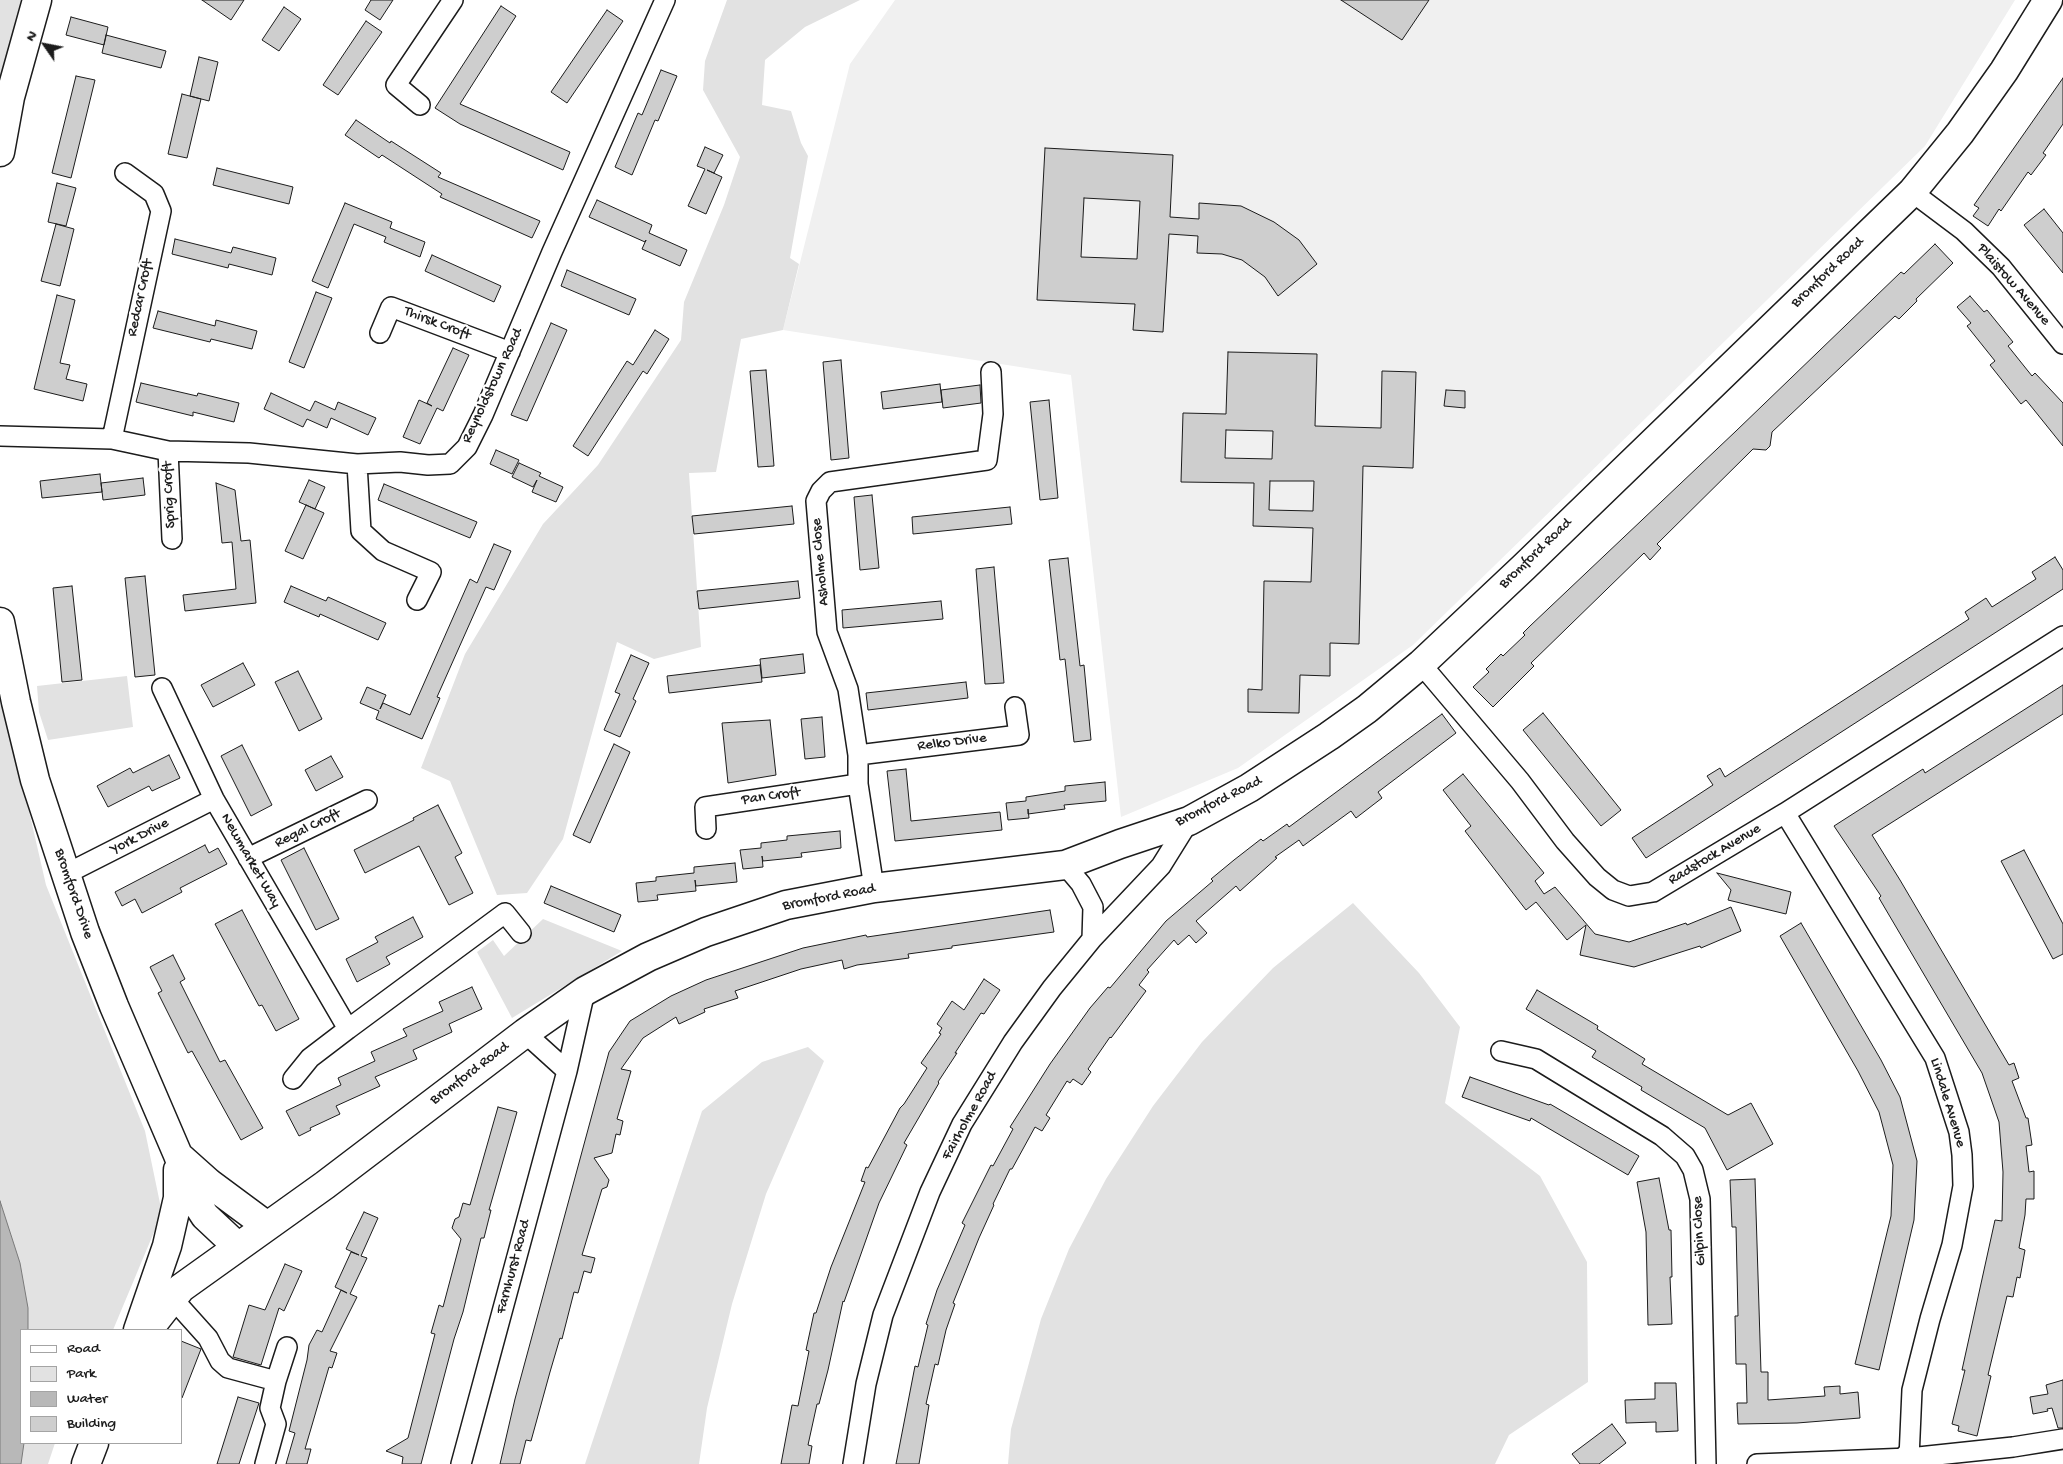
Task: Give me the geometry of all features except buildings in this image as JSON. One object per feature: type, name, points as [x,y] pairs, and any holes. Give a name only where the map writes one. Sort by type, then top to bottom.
[{"type":"street","points":[[0,152],[10,97],[37,0]]},
{"type":"street","points":[[420,105],[396,85],[453,0]]},
{"type":"street","name":"Reynoldstown Road","points":[[0,436],[112,439],[168,451],[248,453],[357,464],[400,462],[428,465],[450,464],[467,447],[665,0]]},
{"type":"street","name":"Bromford Road","points":[[149,1329],[181,1288],[325,1185],[525,1033],[586,991],[648,957],[706,932],[786,905],[874,888],[1065,865],[1189,821],[1249,788],[1312,748],[1367,709],[1421,664],[1912,192],[1960,133],[2004,71],[2048,0]]},
{"type":"street","name":"Redcar Croft","points":[[112,439],[161,211],[154,194],[125,173]]},
{"type":"street","name":"Plaistow Avenue","points":[[1912,192],[1964,231],[2001,267],[2063,344]]},
{"type":"street","name":"Thirsk Croft","points":[[380,333],[391,307],[510,352]]},
{"type":"street","name":"Asholme Close","points":[[874,888],[858,784],[858,755],[848,689],[827,632],[816,501],[821,491],[830,482],[987,460],[993,414],[991,372]]},
{"type":"street","name":"Sprig Croft","points":[[168,451],[172,539]]},
{"type":"street","points":[[357,464],[361,531],[383,551],[431,572],[417,600]]},
{"type":"street","name":"Bromford Drive","points":[[0,622],[16,702],[35,780],[85,932],[114,1006],[178,1155],[194,1199],[205,1216],[238,1247]]},
{"type":"street","name":"Radstock Avenue","points":[[1421,664],[1520,781],[1565,840],[1597,877],[1613,890],[1629,896],[1653,892],[1785,813],[2063,636]]},
{"type":"street","name":"Newmarket Way","points":[[162,688],[214,799],[348,1029]]},
{"type":"street","name":"Relko Drive","points":[[858,755],[1019,735],[1015,707]]},
{"type":"street","name":"Pan Croft","points":[[706,829],[705,807],[858,784]]},
{"type":"street","name":"York Drive","points":[[66,874],[214,799]]},
{"type":"street","name":"Regal Croft","points":[[248,858],[367,800]]},
{"type":"street","name":"Lindale Avenue","points":[[1785,813],[1935,1058],[1959,1132],[1963,1186],[1952,1245],[1930,1318],[1912,1390],[1909,1461]]},
{"type":"street","name":"Fairholme Road","points":[[853,1464],[866,1384],[883,1315],[930,1192],[962,1124],[1013,1042],[1052,988],[1092,939],[1161,866],[1189,821]]},
{"type":"street","points":[[1065,865],[1081,884],[1093,907],[1092,939]]},
{"type":"street","points":[[293,1079],[310,1058],[505,913],[521,933]]},
{"type":"street","name":"Farnhurst Road","points":[[461,1464],[567,1071],[586,991]]},
{"type":"street","points":[[525,1033],[567,1071]]},
{"type":"street","name":"Gilpin Close","points":[[1500,1051],[1536,1059],[1662,1136],[1685,1156],[1693,1170],[1700,1199],[1706,1464]]},
{"type":"street","name":"Bromford Drive","points":[[178,1155],[209,1183],[267,1226]]},
{"type":"street","name":"Bromford Drive","points":[[138,1329],[167,1246],[178,1198],[178,1155]]},
{"type":"street","points":[[173,1299],[208,1338],[220,1360],[228,1368],[276,1381]]},
{"type":"street","points":[[265,1464],[276,1424],[270,1408],[287,1346]]},
{"type":"street","points":[[1757,1464],[1909,1461],[2063,1439]]},
{"type":"street","points":[[86,1464],[94,1444]]},
{"type":"shaded area","points":[[895,0],[2015,0],[1925,146],[1413,645],[1238,768],[1121,817],[1071,375],[783,330],[850,64]]},
{"type":"green space","points":[[0,0],[22,0],[8,57],[0,106]]},
{"type":"green space","points":[[727,0],[860,0],[805,27],[765,60],[762,105],[791,111],[801,143],[808,156],[790,258],[799,264],[783,330],[741,339],[716,472],[689,473],[701,647],[654,659],[617,642],[563,839],[527,893],[497,895],[450,781],[421,768],[465,654],[543,524],[598,465],[681,340],[684,302],[724,205],[740,157],[703,90],[705,61]]},
{"type":"green space","points":[[127,676],[133,727],[48,740],[39,712],[37,686]]},
{"type":"green space","points":[[0,685],[46,885],[145,1131],[162,1213],[113,1329],[20,1329],[20,1444],[55,1444],[48,1464],[0,1464]]},
{"type":"green space","points":[[1353,903],[1419,973],[1460,1027],[1445,1103],[1540,1176],[1587,1262],[1588,1382],[1509,1435],[1495,1464],[1008,1464],[1011,1429],[1041,1319],[1069,1249],[1106,1179],[1153,1106],[1202,1042],[1273,968]]},
{"type":"green space","points":[[543,919],[622,951],[512,1018],[477,952],[493,940],[504,956]]},
{"type":"green space","points":[[808,1047],[824,1061],[766,1194],[732,1304],[707,1408],[699,1464],[585,1464],[702,1111],[762,1062]]},
{"type":"water","points":[[0,1201],[20,1263],[28,1308],[28,1329],[20,1329],[20,1444],[24,1444],[21,1464],[0,1464]]}]
